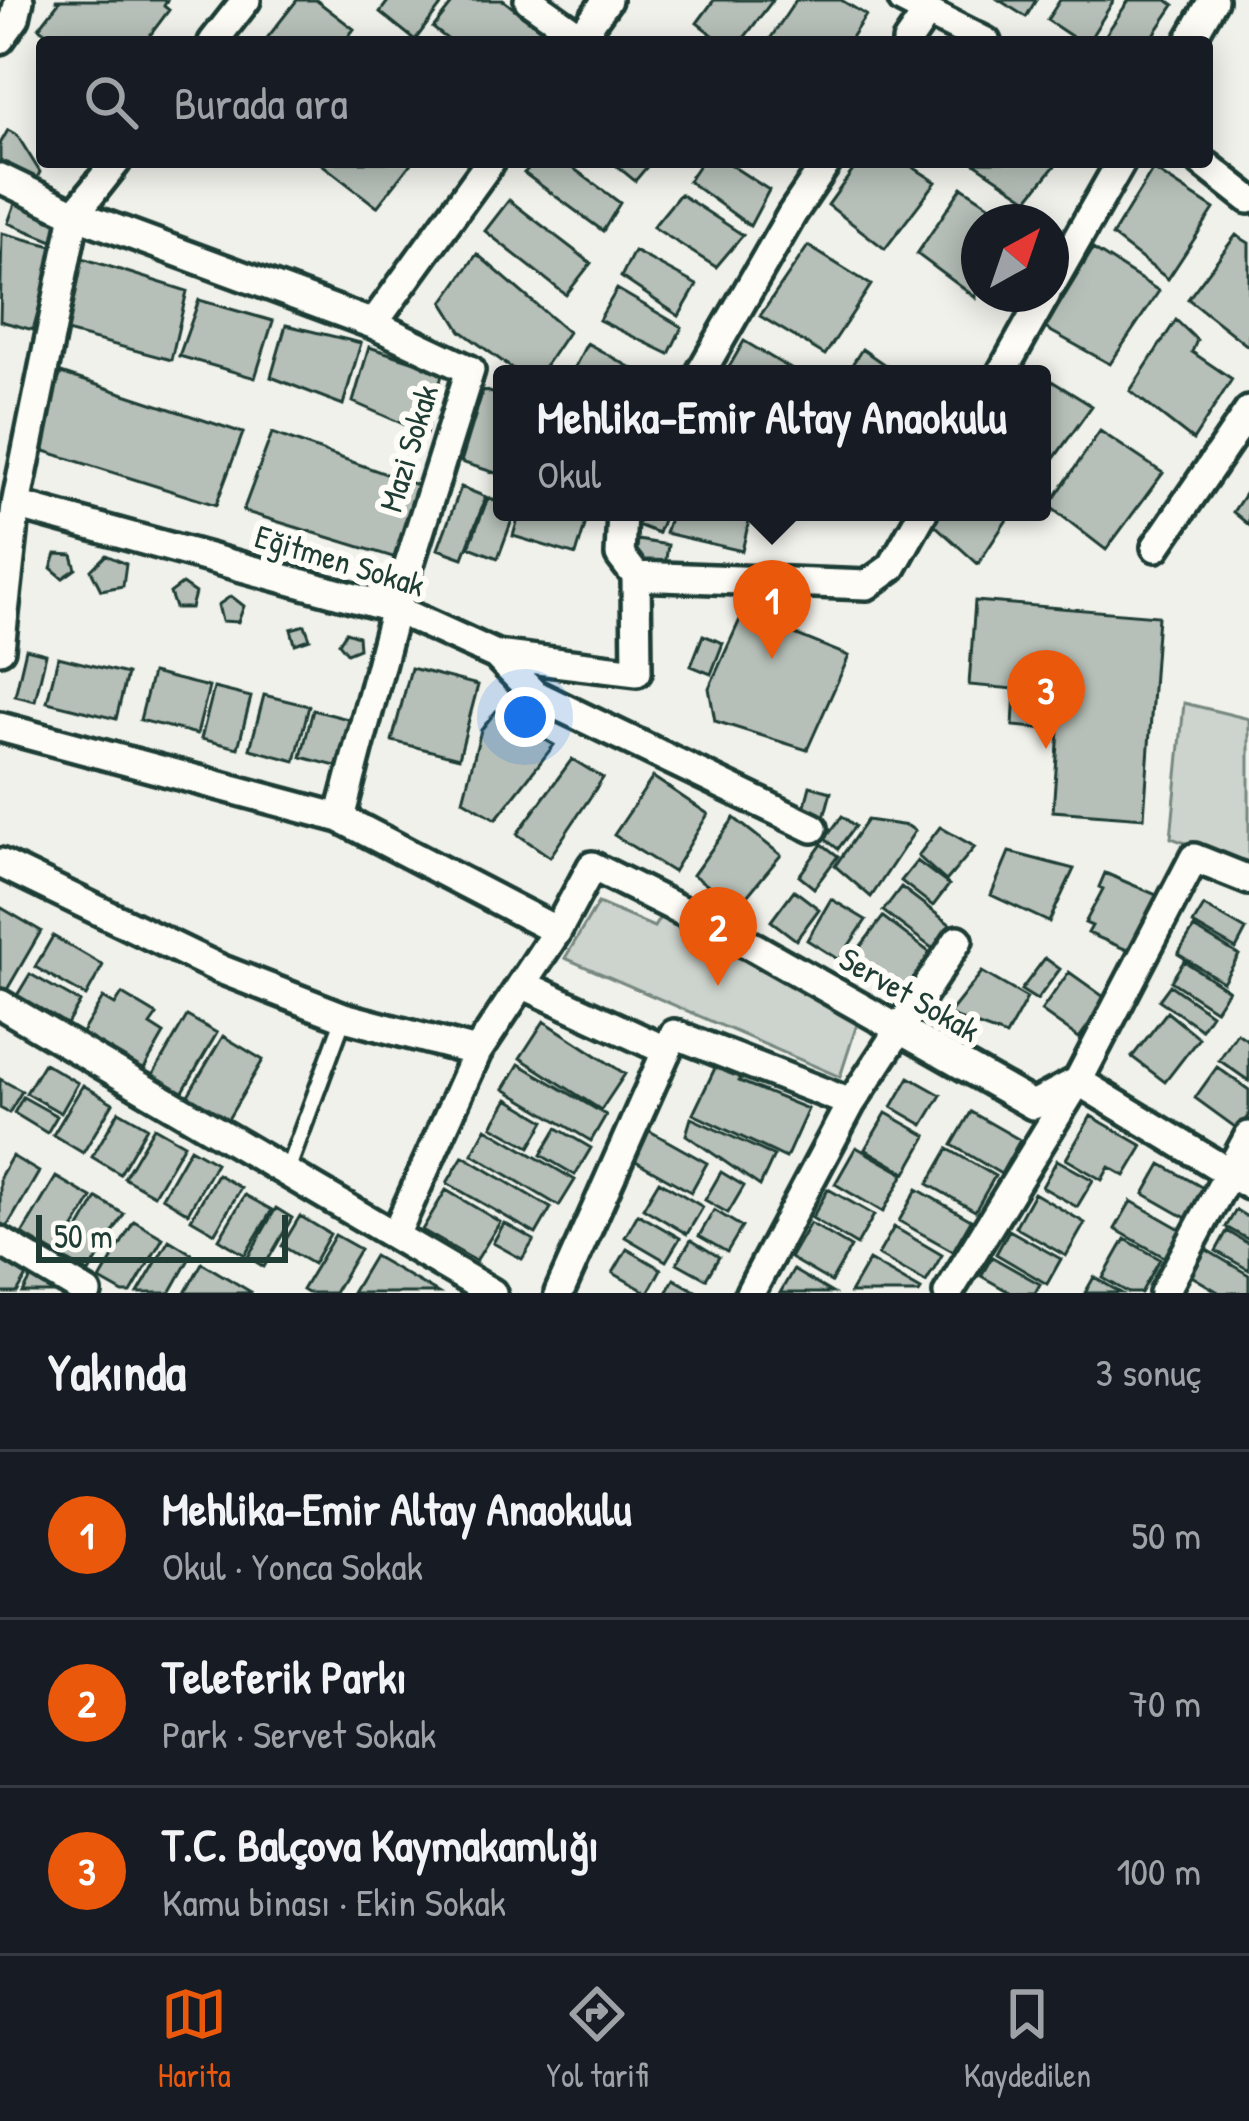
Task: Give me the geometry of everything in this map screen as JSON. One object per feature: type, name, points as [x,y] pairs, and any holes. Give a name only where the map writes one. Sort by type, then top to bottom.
[{"type":"street","points":[[0,38],[15,18],[19,0]]},
{"type":"street","points":[[218,36],[246,0]]},
{"type":"street","points":[[530,0],[575,36]]},
{"type":"street","points":[[581,36],[607,0]]},
{"type":"street","points":[[1192,36],[1213,0]]},
{"type":"street","points":[[908,36],[915,6],[974,36]]},
{"type":"street","points":[[0,649],[16,505],[75,214],[111,168]]},
{"type":"street","points":[[373,324],[486,168]]},
{"type":"street","points":[[705,365],[822,168]]},
{"type":"street","points":[[1069,253],[1117,168]]},
{"type":"street","points":[[1210,168],[1249,199]]},
{"type":"street","name":"Mazi Sokak","points":[[0,178],[75,214],[373,324],[470,370],[395,609],[340,818]]},
{"type":"street","points":[[1006,365],[1036,312]]},
{"type":"street","points":[[1156,547],[1249,411]]},
{"type":"street","name":"Eğitmen Sokak","points":[[16,505],[395,609],[496,655],[534,694],[813,828]]},
{"type":"street","points":[[496,655],[637,672],[636,576],[620,555],[622,521]]},
{"type":"street","points":[[636,576],[867,585],[892,567],[918,521]]},
{"type":"street","points":[[0,727],[340,818],[556,931],[477,1052],[396,1233]]},
{"type":"street","points":[[948,1293],[1078,1081],[1194,858],[1249,880]]},
{"type":"street","points":[[0,863],[220,969],[344,1017],[477,1052]]},
{"type":"street","name":"Servet Sokak","points":[[556,931],[592,866],[754,947],[1033,1105],[1078,1081]]},
{"type":"street","points":[[750,1293],[851,1103],[958,940]]},
{"type":"street","points":[[521,984],[667,1051]]},
{"type":"street","points":[[0,1004],[491,1293]]},
{"type":"street","points":[[559,1293],[674,1034],[851,1103]]},
{"type":"street","points":[[1078,1081],[1239,1179]]},
{"type":"street","points":[[1164,1293],[1239,1179],[1249,1136]]},
{"type":"street","points":[[0,1241],[87,1293]]},
{"type":"lane","points":[[287,1171],[344,1017]]},
{"type":"shaded area","points":[[1184,703],[1249,719],[1249,865],[1171,838]]},
{"type":"shaded area","points":[[598,903],[654,927],[663,912],[860,1015],[840,1077],[565,958]]},
{"type":"building","points":[[55,0],[167,0],[164,6],[169,10],[150,36],[50,36],[39,28],[59,2]]},
{"type":"building","points":[[297,0],[316,0],[354,29],[349,36],[269,36]]},
{"type":"building","points":[[389,0],[443,3],[418,36],[410,36],[380,12]]},
{"type":"building","points":[[455,0],[503,0],[550,36],[443,36],[433,28]]},
{"type":"building","points":[[714,0],[773,0],[746,36],[714,36],[697,23]]},
{"type":"building","points":[[796,0],[841,0],[866,15],[852,36],[772,36]]},
{"type":"building","points":[[999,0],[1036,0],[1026,17]]},
{"type":"building","points":[[1060,0],[1114,0],[1092,36],[1071,36],[1047,20]]},
{"type":"building","points":[[1129,0],[1167,0],[1174,5],[1153,36],[1105,36]]},
{"type":"building","points":[[8,130],[17,135],[40,172],[33,186],[0,168],[0,144]]},
{"type":"building","points":[[327,168],[407,168],[377,207]]},
{"type":"building","points":[[529,168],[573,168],[620,203],[603,231],[524,173]]},
{"type":"building","points":[[619,168],[646,168],[635,181]]},
{"type":"building","points":[[697,168],[735,168],[769,190],[750,226],[688,181]]},
{"type":"building","points":[[855,168],[914,168],[936,182],[885,249],[828,205]]},
{"type":"building","points":[[982,168],[1053,168],[1028,199]]},
{"type":"building","points":[[1153,169],[1214,209],[1168,279],[1112,236]]},
{"type":"building","points":[[962,187],[988,204],[961,204],[961,287],[917,254]]},
{"type":"building","points":[[680,194],[743,235],[716,267],[653,227]]},
{"type":"building","points":[[17,198],[65,216],[55,242],[8,223]]},
{"type":"building","points":[[509,200],[591,263],[566,295],[485,231]]},
{"type":"building","points":[[2,233],[56,247],[33,330],[0,321]]},
{"type":"building","points":[[1236,235],[1249,243],[1249,347],[1188,299]]},
{"type":"building","points":[[808,246],[871,285],[825,355],[760,316]]},
{"type":"building","points":[[1093,249],[1159,291],[1110,364],[1045,328],[1055,312],[1069,312],[1069,288]]},
{"type":"building","points":[[634,251],[697,285],[679,316],[621,277]]},
{"type":"building","points":[[477,254],[568,332],[546,365],[507,365],[461,331],[443,302]]},
{"type":"building","points":[[76,256],[187,291],[171,360],[59,330]]},
{"type":"building","points":[[617,289],[682,327],[669,354],[599,320]]},
{"type":"building","points":[[199,300],[273,321],[255,378],[179,356]]},
{"type":"building","points":[[1176,320],[1197,340],[1192,352],[1232,379],[1193,440],[1130,391]]},
{"type":"building","points":[[286,325],[361,343],[343,405],[271,377]]},
{"type":"building","points":[[744,341],[784,365],[730,365]]},
{"type":"building","points":[[587,343],[626,365],[576,365]]},
{"type":"building","points":[[369,347],[443,371],[426,434],[353,402]]},
{"type":"building","points":[[862,349],[885,365],[852,365]]},
{"type":"building","points":[[61,373],[243,433],[216,505],[35,448]]},
{"type":"building","points":[[1051,381],[1092,406],[1051,463]]},
{"type":"building","points":[[483,390],[493,393],[493,472],[461,462]]},
{"type":"building","points":[[1100,431],[1163,473],[1106,550],[1051,503]]},
{"type":"building","points":[[272,433],[428,489],[396,558],[243,511]]},
{"type":"building","points":[[461,487],[486,497],[463,558],[438,549]]},
{"type":"building","points":[[1249,488],[1249,525],[1233,512]]},
{"type":"building","points":[[488,498],[493,500],[493,521],[512,521],[498,558],[469,547]]},
{"type":"building","points":[[517,521],[586,521],[576,555],[513,536]]},
{"type":"building","points":[[639,521],[663,521],[658,533],[637,525]]},
{"type":"building","points":[[669,521],[749,521],[742,551],[665,533]]},
{"type":"building","points":[[931,521],[1006,521],[978,564]]},
{"type":"building","points":[[638,540],[668,545],[665,566],[635,562]]},
{"type":"building","points":[[56,554],[72,555],[76,569],[63,578],[51,568]]},
{"type":"building","points":[[106,555],[126,564],[123,586],[101,590],[91,570]]},
{"type":"building","points":[[182,584],[195,593],[191,608],[175,608],[170,593]]},
{"type":"building","points":[[231,596],[244,606],[238,622],[222,621],[218,605]]},
{"type":"building","points":[[975,601],[1158,616],[1144,818],[1053,811],[1059,730],[1013,726],[1015,689],[969,685]]},
{"type":"building","points":[[743,613],[849,656],[807,750],[715,721],[709,688]]},
{"type":"building","points":[[305,625],[310,639],[295,644],[291,629]]},
{"type":"building","points":[[346,632],[358,636],[359,648],[347,653],[339,643]]},
{"type":"building","points":[[703,635],[723,643],[711,674],[691,666]]},
{"type":"building","points":[[26,649],[46,654],[35,701],[15,696]]},
{"type":"building","points":[[58,657],[127,674],[116,719],[47,702]]},
{"type":"building","points":[[411,668],[478,685],[459,758],[392,741]]},
{"type":"building","points":[[152,673],[209,687],[197,734],[140,720]]},
{"type":"building","points":[[214,688],[251,697],[238,748],[201,739]]},
{"type":"building","points":[[264,695],[309,706],[295,761],[250,749]]},
{"type":"building","points":[[313,710],[356,721],[343,768],[301,757]]},
{"type":"building","points":[[496,711],[554,745],[496,819],[463,800],[481,730]]},
{"type":"building","points":[[572,759],[603,778],[550,857],[517,834]]},
{"type":"building","points":[[653,777],[708,814],[673,872],[614,835]]},
{"type":"building","points":[[810,786],[831,792],[822,825],[801,820]]},
{"type":"building","points":[[842,816],[855,826],[838,849],[825,839]]},
{"type":"building","points":[[734,818],[781,855],[738,907],[693,875]]},
{"type":"building","points":[[867,820],[915,831],[871,897],[835,866]]},
{"type":"building","points":[[940,827],[975,847],[946,881],[918,856]]},
{"type":"building","points":[[822,844],[838,856],[814,888],[799,876]]},
{"type":"building","points":[[1009,852],[1074,869],[1049,922],[991,895]]},
{"type":"building","points":[[917,861],[949,885],[933,906],[901,881]]},
{"type":"building","points":[[1105,873],[1159,896],[1134,953],[1088,933],[1092,926],[1085,923],[1103,889],[1099,887]]},
{"type":"building","points":[[901,887],[959,931],[941,955],[883,911]]},
{"type":"building","points":[[794,890],[819,909],[796,940],[771,921]]},
{"type":"building","points":[[831,899],[866,920],[839,960],[807,940]]},
{"type":"building","points":[[1204,906],[1246,930],[1236,949],[1193,924]]},
{"type":"building","points":[[0,907],[41,931],[1,1000],[0,999]]},
{"type":"building","points":[[883,917],[937,958],[909,995],[854,955]]},
{"type":"building","points":[[1194,928],[1239,955],[1223,982],[1178,954]]},
{"type":"building","points":[[53,936],[103,965],[86,996],[35,967]]},
{"type":"building","points":[[1045,958],[1060,969],[1037,1000],[1021,990]]},
{"type":"building","points":[[1184,961],[1228,990],[1215,1010],[1171,981]]},
{"type":"building","points":[[982,972],[1027,998],[1006,1036],[948,1015]]},
{"type":"building","points":[[1069,972],[1107,999],[1079,1038],[1041,1011]]},
{"type":"building","points":[[30,974],[80,1002],[60,1036],[10,1007]]},
{"type":"building","points":[[1170,985],[1211,1014],[1201,1029],[1159,1000]]},
{"type":"building","points":[[122,994],[157,1015],[150,1025],[164,1034],[137,1081],[75,1044],[103,998],[115,1005]]},
{"type":"building","points":[[1167,1012],[1199,1038],[1165,1082],[1132,1057]]},
{"type":"building","points":[[187,1016],[217,1033],[178,1100],[148,1083]]},
{"type":"building","points":[[544,1021],[625,1074],[601,1110],[520,1058]]},
{"type":"building","points":[[1237,1033],[1249,1041],[1249,1081],[1219,1060]]},
{"type":"building","points":[[223,1036],[263,1060],[224,1126],[184,1102]]},
{"type":"building","points":[[44,1063],[78,1083],[61,1113],[26,1093]]},
{"type":"building","points":[[519,1064],[606,1115],[591,1141],[504,1089]]},
{"type":"building","points":[[716,1066],[740,1077],[739,1081],[808,1109],[786,1158],[693,1114]]},
{"type":"building","points":[[1217,1067],[1249,1090],[1249,1116],[1239,1130],[1195,1098]]},
{"type":"building","points":[[909,1077],[941,1095],[923,1125],[892,1107]]},
{"type":"building","points":[[0,1079],[22,1091],[9,1113],[0,1108]]},
{"type":"building","points":[[83,1085],[113,1103],[83,1153],[53,1135]]},
{"type":"building","points":[[23,1097],[57,1116],[47,1133],[14,1113]]},
{"type":"building","points":[[508,1099],[545,1121],[530,1147],[492,1126]]},
{"type":"building","points":[[119,1111],[147,1127],[120,1174],[92,1157]]},
{"type":"building","points":[[971,1112],[1020,1140],[1001,1174],[952,1145]]},
{"type":"building","points":[[886,1113],[927,1136],[906,1173],[865,1149]]},
{"type":"building","points":[[1091,1116],[1143,1146],[1125,1176],[1109,1167],[1102,1180],[1066,1159]]},
{"type":"building","points":[[691,1118],[774,1156],[760,1186],[686,1135]]},
{"type":"building","points":[[154,1127],[184,1144],[154,1195],[124,1178]]},
{"type":"building","points":[[486,1128],[575,1180],[559,1206],[472,1154]]},
{"type":"building","points":[[557,1128],[591,1148],[575,1175],[541,1155]]},
{"type":"building","points":[[648,1130],[707,1163],[691,1192],[632,1159]]},
{"type":"building","points":[[856,1147],[904,1174],[883,1212],[835,1184]]},
{"type":"building","points":[[190,1148],[216,1163],[188,1213],[162,1197]]},
{"type":"building","points":[[948,1149],[995,1176],[975,1211],[928,1184]]},
{"type":"building","points":[[12,1156],[39,1172],[7,1227],[0,1223],[0,1177]]},
{"type":"building","points":[[463,1156],[551,1208],[536,1234],[447,1183]]},
{"type":"building","points":[[1057,1160],[1093,1180],[1077,1207],[1042,1187]]},
{"type":"building","points":[[1161,1164],[1205,1189],[1188,1219],[1144,1194]]},
{"type":"building","points":[[721,1172],[744,1186],[728,1213],[705,1200]]},
{"type":"building","points":[[217,1174],[241,1188],[215,1233],[191,1219]]},
{"type":"building","points":[[56,1177],[92,1198],[58,1255],[22,1234]]},
{"type":"building","points":[[659,1181],[703,1207],[687,1234],[643,1208]]},
{"type":"building","points":[[828,1189],[874,1215],[857,1245],[812,1218]]},
{"type":"building","points":[[917,1189],[971,1220],[953,1251],[899,1221]]},
{"type":"building","points":[[446,1190],[500,1222],[476,1261],[422,1230]]},
{"type":"building","points":[[1034,1193],[1085,1223],[1066,1256],[1015,1227]]},
{"type":"building","points":[[245,1195],[272,1210],[245,1255],[219,1239]]},
{"type":"building","points":[[97,1198],[124,1214],[89,1273],[63,1258]]},
{"type":"building","points":[[1131,1201],[1182,1230],[1166,1258],[1115,1229]]},
{"type":"building","points":[[276,1208],[292,1218],[264,1267],[248,1257]]},
{"type":"building","points":[[714,1210],[742,1227],[727,1252],[699,1236]]},
{"type":"building","points":[[1236,1210],[1249,1218],[1249,1240],[1226,1227]]},
{"type":"building","points":[[638,1214],[680,1238],[666,1261],[625,1237]]},
{"type":"building","points":[[300,1216],[330,1234],[313,1264],[282,1246]]},
{"type":"building","points":[[134,1221],[163,1238],[131,1293],[123,1293],[100,1280]]},
{"type":"building","points":[[504,1223],[534,1240],[522,1259],[493,1243]]},
{"type":"building","points":[[810,1223],[851,1247],[831,1282],[790,1258]]},
{"type":"building","points":[[894,1227],[942,1255],[926,1282],[878,1255]]},
{"type":"building","points":[[1009,1230],[1061,1259],[1047,1284],[996,1254]]},
{"type":"building","points":[[1227,1231],[1249,1244],[1249,1270],[1216,1251]]},
{"type":"building","points":[[335,1235],[360,1249],[334,1293],[307,1293],[302,1290]]},
{"type":"building","points":[[1125,1239],[1160,1259],[1141,1293],[1129,1293],[1103,1278]]},
{"type":"building","points":[[169,1240],[192,1254],[170,1293],[138,1293]]},
{"type":"building","points":[[691,1240],[719,1257],[706,1279],[677,1263]]},
{"type":"building","points":[[627,1249],[661,1269],[648,1293],[613,1273]]},
{"type":"building","points":[[1205,1249],[1249,1275],[1249,1293],[1220,1293],[1190,1275]]},
{"type":"building","points":[[374,1256],[438,1293],[352,1293]]},
{"type":"building","points":[[992,1257],[1040,1284],[1035,1293],[1011,1293],[981,1276]]},
{"type":"building","points":[[0,1260],[27,1276],[17,1293],[0,1293]]},
{"type":"building","points":[[869,1260],[921,1290],[850,1293]]},
{"type":"building","points":[[202,1263],[251,1292],[185,1293]]},
{"type":"building","points":[[793,1270],[832,1293],[780,1293]]},
{"type":"building","points":[[1094,1277],[1121,1293],[1085,1293]]},
{"type":"building","points":[[31,1278],[56,1293],[23,1293]]},
{"type":"building","points":[[674,1279],[699,1293],[666,1293]]},
{"type":"place","name":"Mehlika-Emir Altay Anaokulu","points":[[772,659]]},
{"type":"place","name":"T.C. Balçova Kaymakamlığı","points":[[1046,749]]},
{"type":"place","name":"Teleferik Parkı","points":[[718,986]]}]
